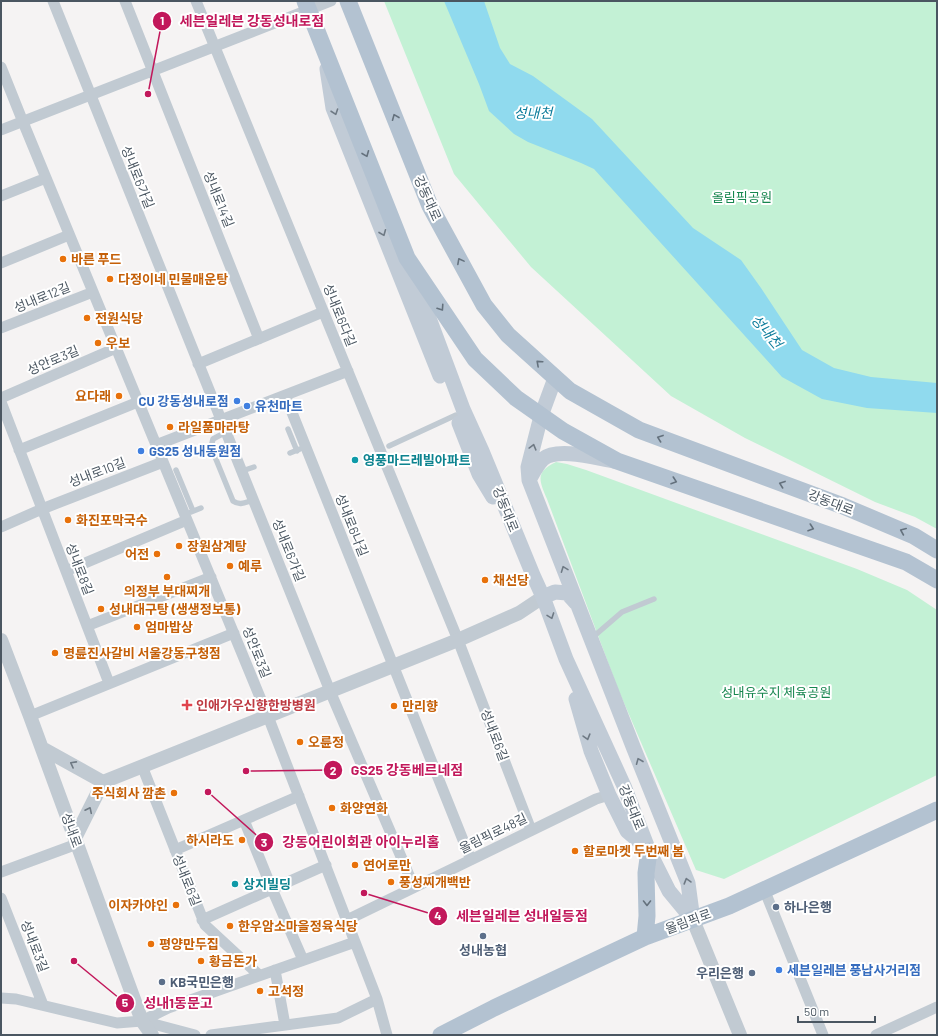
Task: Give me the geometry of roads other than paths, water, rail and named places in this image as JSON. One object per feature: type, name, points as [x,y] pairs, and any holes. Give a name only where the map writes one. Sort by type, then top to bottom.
[{"type":"main road","name":"강동대로","points":[[348,1],[430,206],[484,305],[508,335],[570,391],[638,430],[843,506],[914,536],[937,550]]},
{"type":"main road","name":"강동대로","points":[[307,6],[407,258],[463,409],[543,597],[566,659],[624,786],[649,851],[669,891],[693,920]]},
{"type":"main road","points":[[324,46],[334,108],[479,474],[520,546]]},
{"type":"main road","name":"강동대로","points":[[407,258],[475,359],[516,398],[562,432],[617,462],[906,562],[937,580]]},
{"type":"main road","points":[[541,416],[555,378]]},
{"type":"main road","name":"강동대로","points":[[541,416],[528,467],[529,480],[688,883],[693,920]]},
{"type":"main road","points":[[529,480],[536,468],[544,459],[553,454],[572,454],[617,462]]},
{"type":"main road","points":[[543,597],[555,592],[567,593],[578,606]]},
{"type":"main road","points":[[566,659],[591,751],[609,795],[627,831],[649,851],[646,873],[647,916],[645,937]]},
{"type":"main road","name":"올림픽로","points":[[441,1035],[494,1008],[645,937],[729,906],[937,810]]},
{"type":"street","name":"성내로6가길","points":[[53,1],[330,691]]},
{"type":"street","name":"성내로14길","points":[[125,1],[259,338]]},
{"type":"street","name":"성내로6다길","points":[[196,1],[458,640]]},
{"type":"street","points":[[1,130],[214,47],[307,6],[331,1]]},
{"type":"street","name":"성안로3길","points":[[1,67],[22,122],[156,446],[189,515],[211,577],[268,715]]},
{"type":"street","points":[[1,196],[46,178]]},
{"type":"street","points":[[1,263],[69,235]]},
{"type":"street","name":"성내로12길","points":[[1,328],[93,292]]},
{"type":"street","points":[[198,364],[323,312]]},
{"type":"street","name":"성안로3길","points":[[1,398],[116,348]]},
{"type":"street","points":[[156,446],[348,371]]},
{"type":"street","name":"성내로6나길","points":[[285,395],[301,449],[393,666]]},
{"type":"street","points":[[1,402],[42,509]]},
{"type":"street","points":[[19,450],[138,402]]},
{"type":"street","name":"성내로10길","points":[[1,527],[42,509],[163,462]]},
{"type":"street","name":"성내로8길","points":[[42,509],[109,683]]},
{"type":"street","points":[[66,571],[189,515]]},
{"type":"street","points":[[87,626],[211,577]]},
{"type":"street","points":[[1,872],[76,841],[103,782],[458,640],[519,613],[543,597]]},
{"type":"street","points":[[30,716],[234,633]]},
{"type":"street","name":"성내로","points":[[1,640],[142,1021],[152,1035]]},
{"type":"street","name":"성내로6길","points":[[458,640],[531,830]]},
{"type":"street","points":[[393,666],[470,860]]},
{"type":"street","points":[[330,691],[414,887]]},
{"type":"street","points":[[268,715],[377,999],[387,1035]]},
{"type":"street","points":[[42,748],[103,782]]},
{"type":"street","name":"성내로6길","points":[[142,766],[202,920],[205,925],[259,975]]},
{"type":"street","name":"올림픽로48길","points":[[347,920],[531,830],[596,799],[609,795]]},
{"type":"street","points":[[175,850],[299,796]]},
{"type":"street","points":[[244,820],[272,889],[304,960]]},
{"type":"street","points":[[202,920],[326,865]]},
{"type":"street","points":[[764,889],[823,1035]]},
{"type":"street","name":"성내로3길","points":[[1,898],[43,1005]]},
{"type":"street","points":[[693,920],[740,1035]]},
{"type":"street","points":[[142,1021],[168,1008],[355,942]]},
{"type":"street","points":[[275,970],[285,1025]]},
{"type":"street","points":[[1,998],[16,999],[117,1023],[142,1021],[195,1035]]},
{"type":"street","points":[[212,1035],[338,1018],[377,999]]},
{"type":"street","points":[[876,1035],[937,1007]]},
{"type":"lane","points":[[389,446],[456,415]]},
{"type":"lane","points":[[288,428],[301,449],[290,453]]},
{"type":"lane","points":[[226,432],[213,439],[211,447],[233,501],[241,504],[254,500]]},
{"type":"lane","points":[[242,471],[254,466]]},
{"type":"lane","points":[[176,470],[189,515],[201,508]]},
{"type":"lane","points":[[591,638],[622,612],[654,599]]},
{"type":"water","name":"성내천","points":[[444,1],[484,1],[500,48],[510,64],[533,76],[592,119],[693,228],[741,260],[802,350],[834,368],[871,377],[937,383],[937,413],[867,408],[822,399],[782,377],[594,169],[528,142],[514,134],[489,111]]},
{"type":"place","name":"세븐일레븐 강동성내로점","points":[[148,94]]},
{"type":"place","name":"바른 푸드","points":[[63,259]]},
{"type":"place","name":"다정이네 민물매운탕","points":[[110,279]]},
{"type":"place","name":"전원식당","points":[[87,318]]},
{"type":"place","name":"우보","points":[[98,343]]},
{"type":"place","name":"요다래","points":[[119,396]]},
{"type":"place","name":"CU 강동성내로점","points":[[237,401]]},
{"type":"place","name":"유천마트","points":[[247,406]]},
{"type":"place","name":"라일품마라탕","points":[[170,427]]},
{"type":"place","name":"GS25 성내동원점","points":[[141,451]]},
{"type":"place","name":"영풍마드레빌아파트","points":[[355,460]]},
{"type":"place","name":"화진포막국수","points":[[68,520]]},
{"type":"place","name":"장원삼계탕","points":[[179,546]]},
{"type":"place","name":"어전","points":[[157,554]]},
{"type":"place","name":"예루","points":[[230,566]]},
{"type":"place","name":"의정부 부대찌개","points":[[167,577]]},
{"type":"place","name":"채선당","points":[[485,580]]},
{"type":"place","name":"성내대구탕 (생생정보통)","points":[[101,609]]},
{"type":"place","name":"엄마밥상","points":[[137,627]]},
{"type":"place","name":"명륜진사갈비 서울강동구청점","points":[[55,653]]},
{"type":"place","name":"인애가우신향한방병원","points":[[187,705]]},
{"type":"place","name":"만리향","points":[[394,706]]},
{"type":"place","name":"오륜정","points":[[300,742]]},
{"type":"place","name":"GS25 강동베르네점","points":[[246,771]]},
{"type":"place","name":"강동어린이회관 아이누리홀","points":[[208,792]]},
{"type":"place","name":"주식회사 깜촌","points":[[174,793]]},
{"type":"place","name":"화양연화","points":[[332,808]]},
{"type":"place","name":"하시라도","points":[[242,840]]},
{"type":"place","name":"할로마켓 두번째 봄","points":[[575,851]]},
{"type":"place","name":"연어로만","points":[[355,865]]},
{"type":"place","name":"풍성찌개백반","points":[[391,882]]},
{"type":"place","name":"상지빌딩","points":[[235,884]]},
{"type":"place","name":"세븐일레븐 성내일등점","points":[[364,893]]},
{"type":"place","name":"이자카야인","points":[[176,905]]},
{"type":"place","name":"하나은행","points":[[776,907]]},
{"type":"place","name":"한우암소마을정육식당","points":[[230,926]]},
{"type":"place","name":"성내농협","points":[[483,936]]},
{"type":"place","name":"평양만두집","points":[[151,944]]},
{"type":"place","name":"성내1동문고","points":[[74,961]]},
{"type":"place","name":"황금돈가","points":[[201,961]]},
{"type":"place","name":"세븐일레븐 풍납사거리점","points":[[779,970]]},
{"type":"place","name":"우리은행","points":[[752,973]]},
{"type":"place","name":"KB국민은행","points":[[162,982]]},
{"type":"place","name":"고석정","points":[[260,991]]},
{"type":"park label","name":"올림픽공원","points":[[742,197]]},
{"type":"park label","name":"성내유수지 체육공원","points":[[776,692]]}]
